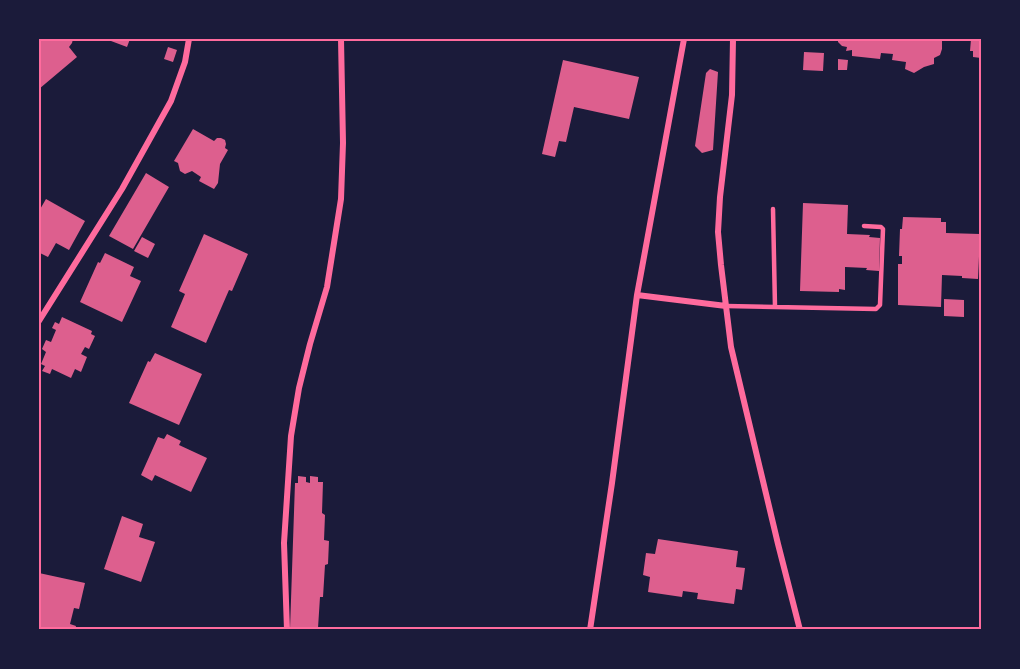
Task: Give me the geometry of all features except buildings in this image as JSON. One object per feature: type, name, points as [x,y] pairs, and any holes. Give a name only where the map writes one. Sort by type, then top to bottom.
[{"type":"street","points":[[39,321],[122,189],[171,101],[185,62],[189,39]]},
{"type":"street","points":[[287,630],[284,543],[291,436],[299,388],[327,287],[341,199],[343,143],[341,39]]},
{"type":"street","points":[[590,630],[637,296],[684,39]]},
{"type":"street","points":[[733,39],[732,95],[718,232],[726,306],[731,347],[801,630]]},
{"type":"street","points":[[637,296],[726,306]]},
{"type":"lane","points":[[773,210],[775,307]]},
{"type":"lane","points":[[726,306],[873,310],[879,308],[883,229],[881,226],[864,226]]}]
